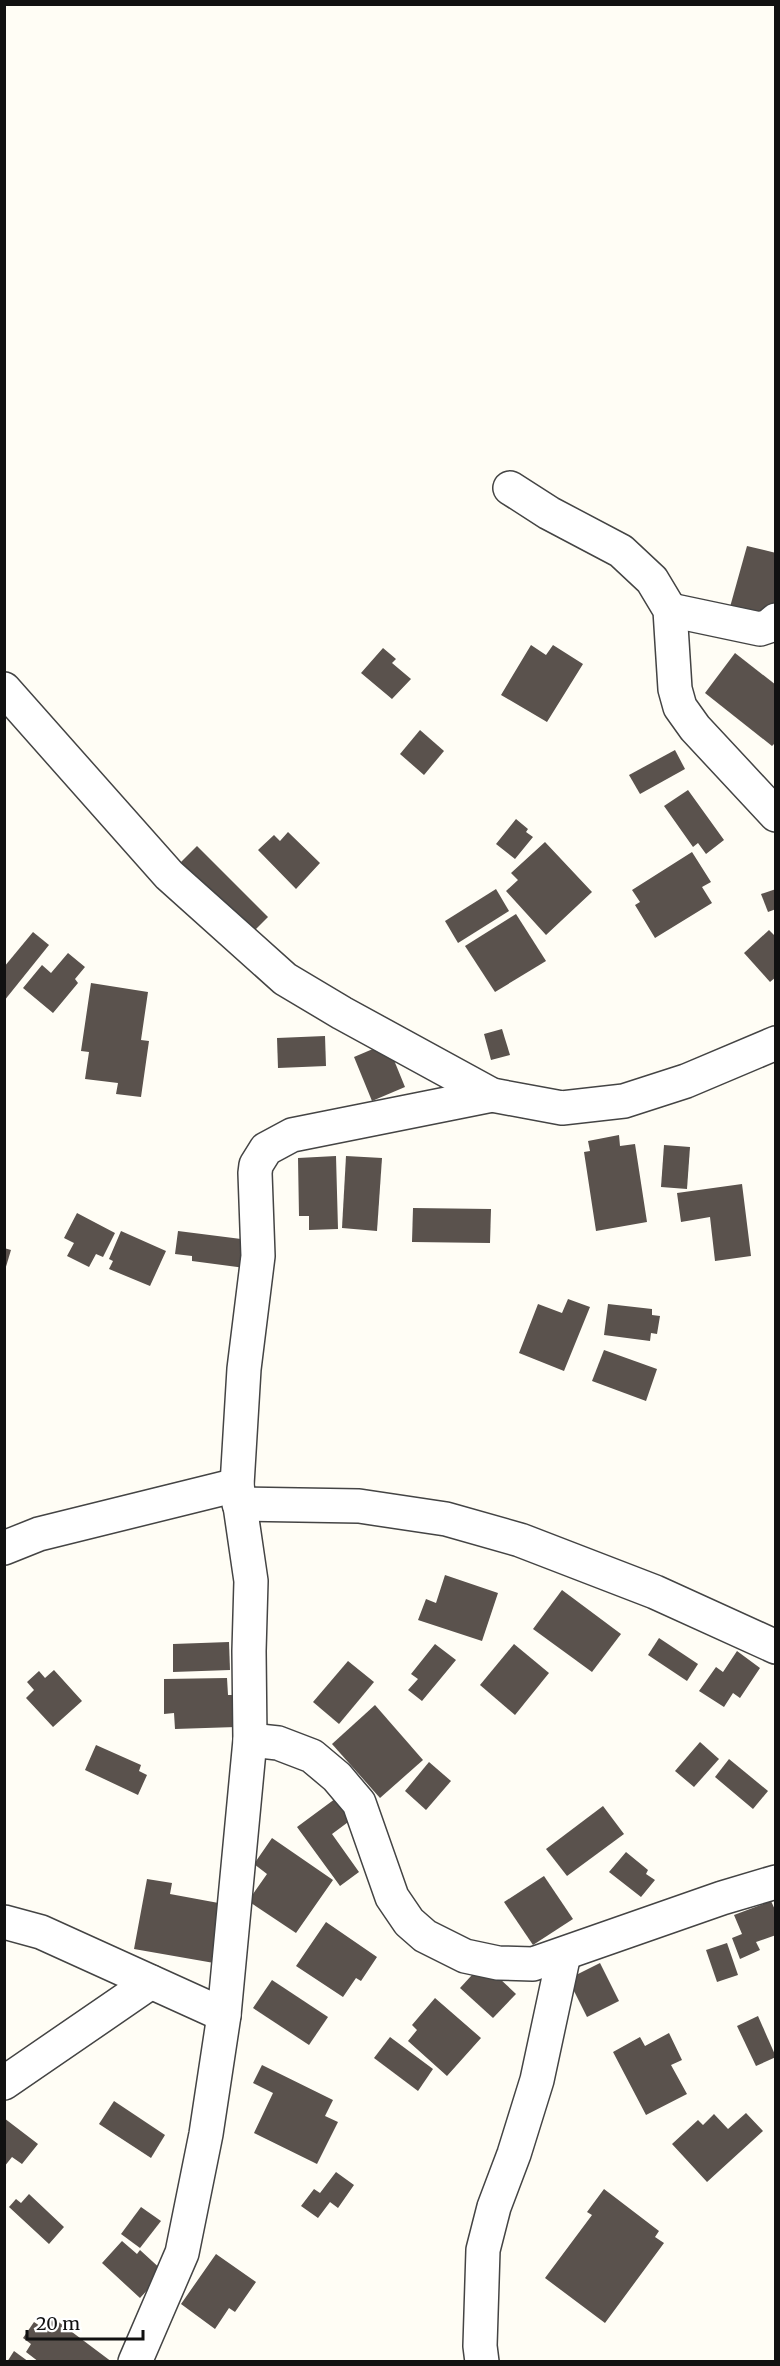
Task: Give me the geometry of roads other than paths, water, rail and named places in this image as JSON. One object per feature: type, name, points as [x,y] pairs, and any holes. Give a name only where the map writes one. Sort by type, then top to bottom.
[{"type":"street","points":[[510,488],[549,513],[621,551],[652,580],[670,610],[675,689],[680,707],[695,728],[776,815]]},
{"type":"street","points":[[670,610],[760,629],[776,620]]},
{"type":"street","points":[[4,689],[169,875],[285,979],[492,1095],[562,1108],[624,1101],[686,1081],[776,1043]]},
{"type":"street","points":[[135,2361],[182,2253],[206,2134],[224,2015],[250,1740],[251,1581],[238,1494],[244,1369],[258,1256],[255,1173],[259,1158],[275,1143],[292,1135],[492,1095]]},
{"type":"street","points":[[4,1548],[39,1534],[238,1494],[359,1506],[446,1519],[520,1540],[645,1588],[776,1647]]},
{"type":"street","points":[[250,1740],[278,1743],[312,1756],[337,1777],[359,1803],[392,1897],[409,1922],[425,1936],[465,1956],[498,1964],[533,1964],[722,1898],[776,1882]]},
{"type":"street","points":[[4,1922],[41,1932],[224,2015]]},
{"type":"street","points":[[482,2361],[480,2346],[483,2250],[494,2207],[514,2154],[537,2080],[564,1954]]},
{"type":"street","points":[[4,2083],[151,1982]]}]
